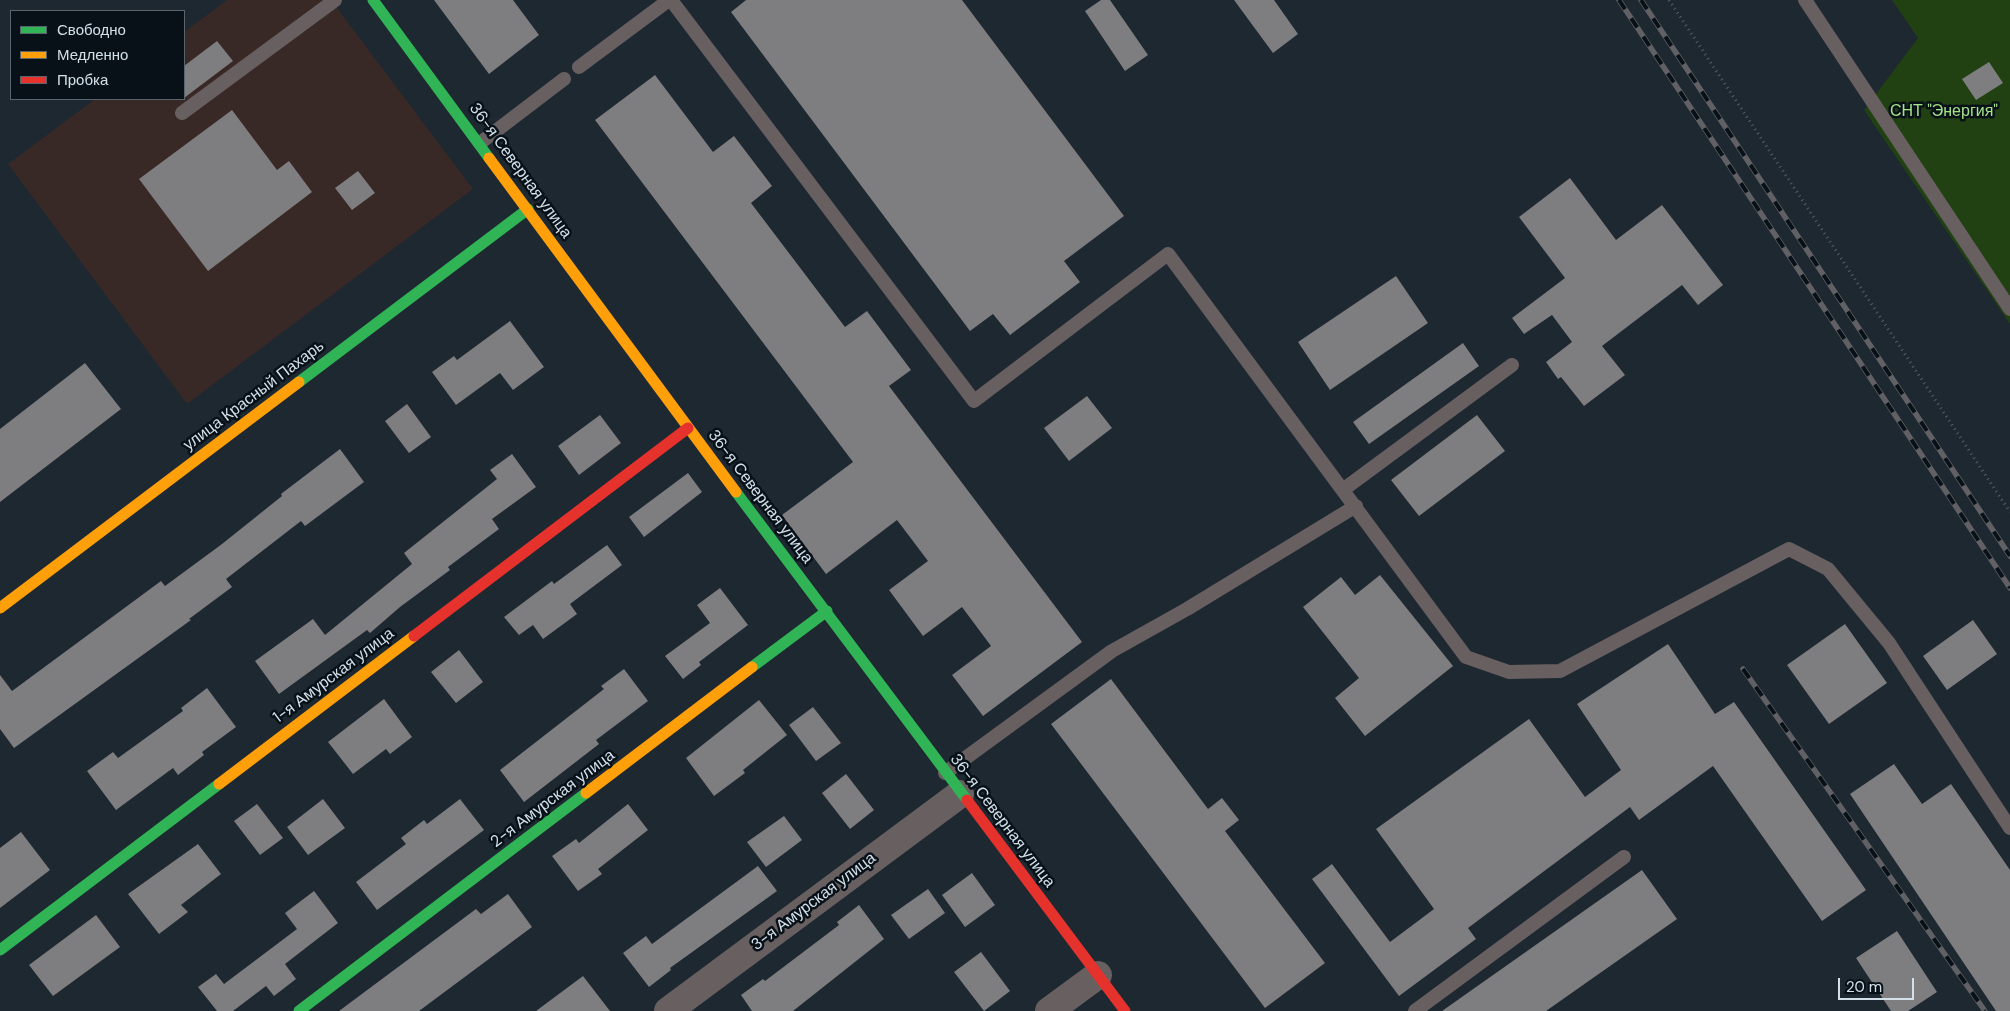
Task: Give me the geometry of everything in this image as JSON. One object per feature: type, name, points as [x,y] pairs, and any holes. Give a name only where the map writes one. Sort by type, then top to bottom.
[{"type":"street","name":"36-я Северная улица","points":[[372,0],[480,142],[688,428],[1125,1011]]},
{"type":"street","name":"улица Красный Пахарь","points":[[0,608],[528,209]]},
{"type":"street","name":"1-я Амурская улица","points":[[0,950],[688,428]]},
{"type":"street","name":"2-я Амурская улица","points":[[299,1011],[827,611]]},
{"type":"street","name":"3-я Амурская улица","points":[[668,1011],[953,783]]},
{"type":"street","points":[[1049,1011],[1098,974]]},
{"type":"lane","points":[[182,114],[335,0]]},
{"type":"lane","points":[[579,68],[670,0],[974,401],[1168,254],[1466,657],[1509,672],[1560,671],[1788,549],[1828,569],[1889,643],[2010,828]]},
{"type":"lane","points":[[1805,0],[2010,309]]},
{"type":"lane","points":[[480,142],[564,79]]},
{"type":"lane","points":[[1344,490],[1512,365]]},
{"type":"lane","points":[[953,783],[1112,651],[1187,609],[1356,506]]},
{"type":"lane","points":[[1415,1011],[1624,857]]},
{"type":"path","points":[[1669,0],[2010,512]]},
{"type":"shaded area","points":[[227,0],[331,0],[473,189],[187,404],[8,164],[94,100],[185,100],[185,31]]},
{"type":"green space","name":"СНТ \"Энергия\"","points":[[1892,0],[2010,0],[2010,324],[1864,110],[1918,38]]},
{"type":"building","points":[[434,0],[513,0],[539,35],[489,74]]},
{"type":"building","points":[[746,0],[962,0],[1124,216],[1064,261],[1080,282],[1010,335],[993,314],[970,331],[731,12]]},
{"type":"building","points":[[1101,0],[1110,0],[1148,55],[1125,71],[1085,11]]},
{"type":"building","points":[[1234,0],[1274,0],[1298,34],[1273,53]]},
{"type":"building","points":[[217,41],[233,61],[185,97],[185,65]]},
{"type":"building","points":[[1989,62],[2003,83],[1976,100],[1962,79]]},
{"type":"building","points":[[655,75],[713,152],[734,136],[772,186],[751,203],[845,327],[867,311],[911,370],[889,386],[1082,642],[983,716],[952,675],[991,646],[962,607],[923,636],[889,590],[928,561],[897,520],[826,574],[782,515],[853,462],[595,120]]},
{"type":"building","points":[[232,110],[277,170],[289,161],[312,192],[208,271],[139,179]]},
{"type":"building","points":[[358,171],[375,193],[352,210],[335,188]]},
{"type":"building","points":[[1570,178],[1616,240],[1662,205],[1723,285],[1698,305],[1682,285],[1602,346],[1625,375],[1584,406],[1561,377],[1558,379],[1546,362],[1572,342],[1552,315],[1524,334],[1512,318],[1565,278],[1519,217]]},
{"type":"building","points":[[1396,276],[1428,323],[1330,390],[1298,342]]},
{"type":"building","points":[[510,321],[544,367],[513,390],[500,373],[456,405],[432,372],[454,356],[457,360]]},
{"type":"building","points":[[1463,343],[1479,366],[1369,444],[1353,422]]},
{"type":"building","points":[[85,363],[121,409],[0,502],[0,429]]},
{"type":"building","points":[[1087,396],[1112,428],[1069,461],[1044,428]]},
{"type":"building","points":[[407,404],[431,437],[409,453],[385,421]]},
{"type":"building","points":[[600,415],[621,443],[579,475],[558,446]]},
{"type":"building","points":[[1477,415],[1505,451],[1419,516],[1391,480]]},
{"type":"building","points":[[340,449],[364,482],[305,526],[301,521],[226,579],[232,587],[189,619],[191,620],[14,748],[0,729],[0,675],[12,691],[161,581],[165,586],[222,544],[282,496],[281,494]]},
{"type":"building","points":[[512,454],[536,487],[492,519],[499,529],[448,567],[450,570],[400,607],[370,633],[367,630],[279,694],[255,661],[313,619],[325,635],[412,564],[404,553],[497,479],[490,470]]},
{"type":"building","points":[[688,473],[702,492],[644,537],[629,517]]},
{"type":"building","points":[[607,545],[622,565],[570,604],[577,614],[543,639],[533,625],[519,635],[504,617],[552,581],[554,584]]},
{"type":"building","points":[[1380,575],[1453,666],[1365,736],[1335,698],[1359,678],[1303,607],[1341,577],[1355,595]]},
{"type":"building","points":[[720,588],[748,625],[699,662],[701,665],[683,679],[665,656],[710,623],[697,605]]},
{"type":"building","points":[[1973,620],[1997,654],[1947,690],[1923,656]]},
{"type":"building","points":[[1845,624],[1887,683],[1829,724],[1787,665]]},
{"type":"building","points":[[1668,644],[1715,714],[1734,702],[1866,890],[1822,921],[1713,766],[1639,820],[1630,807],[1468,928],[1476,939],[1399,996],[1312,879],[1332,864],[1390,942],[1434,909],[1376,829],[1529,719],[1585,797],[1621,770],[1577,704]]},
{"type":"building","points":[[459,650],[483,682],[456,703],[431,672]]},
{"type":"building","points":[[624,669],[648,701],[596,740],[599,744],[524,802],[500,770],[604,689],[601,686]]},
{"type":"building","points":[[1111,679],[1208,809],[1222,798],[1239,820],[1225,831],[1325,963],[1265,1008],[1051,724]]},
{"type":"building","points":[[207,688],[236,727],[202,752],[204,755],[178,775],[173,768],[116,810],[87,771],[113,752],[118,758],[183,711],[181,708]]},
{"type":"building","points":[[384,699],[412,737],[390,754],[386,749],[353,774],[328,742]]},
{"type":"building","points":[[759,700],[787,735],[743,770],[745,773],[714,796],[686,758]]},
{"type":"building","points":[[813,707],[841,743],[816,761],[789,725]]},
{"type":"building","points":[[1894,764],[1922,804],[1951,784],[2010,870],[2010,1011],[1996,1011],[1850,794]]},
{"type":"building","points":[[846,774],[874,810],[850,829],[822,793]]},
{"type":"building","points":[[323,799],[345,828],[308,855],[287,827]]},
{"type":"building","points":[[460,799],[484,830],[377,910],[356,882],[406,844],[401,838],[424,820],[427,824]]},
{"type":"building","points":[[257,804],[283,838],[260,855],[234,821]]},
{"type":"building","points":[[628,804],[648,830],[598,869],[602,874],[578,891],[552,856],[576,839],[579,843]]},
{"type":"building","points":[[784,816],[802,840],[766,867],[747,842]]},
{"type":"building","points":[[21,832],[50,870],[0,908],[0,848]]},
{"type":"building","points":[[198,844],[221,874],[181,905],[188,912],[159,934],[128,894]]},
{"type":"building","points":[[758,866],[777,891],[670,968],[671,970],[649,987],[623,953],[646,936],[652,944]]},
{"type":"building","points":[[1642,870],[1677,919],[1546,1011],[1442,1011]]},
{"type":"building","points":[[972,873],[995,905],[965,927],[942,895]]},
{"type":"building","points":[[928,889],[945,913],[909,939],[891,915]]},
{"type":"building","points":[[314,891],[338,923],[285,964],[296,979],[274,996],[266,986],[233,1011],[217,1011],[198,987],[216,974],[224,984],[297,929],[285,913]]},
{"type":"building","points":[[508,894],[532,927],[419,1011],[339,1011],[476,909],[481,914]]},
{"type":"building","points":[[859,905],[884,939],[793,1011],[752,1011],[741,995],[763,979],[765,981],[839,925],[837,922]]},
{"type":"building","points":[[96,915],[120,947],[53,996],[29,965]]},
{"type":"building","points":[[1897,931],[1937,992],[1908,1011],[1891,1011],[1856,958]]},
{"type":"building","points":[[981,952],[1010,991],[984,1011],[954,972]]},
{"type":"building","points":[[583,976],[610,1011],[536,1011]]},
{"type":"railway","points":[[1619,0],[2010,588]]},
{"type":"railway","points":[[1641,0],[2010,556]]},
{"type":"railway","points":[[1743,669],[1985,1011]]},
{"type":"traffic: fast","points":[[373,0],[489,158]]},
{"type":"traffic: fast","points":[[299,382],[528,209]]},
{"type":"traffic: fast","points":[[736,492],[967,800]]},
{"type":"traffic: fast","points":[[752,667],[827,611]]},
{"type":"traffic: fast","points":[[0,950],[219,784]]},
{"type":"traffic: fast","points":[[299,1011],[586,793]]},
{"type":"traffic: slow","points":[[489,158],[736,492]]},
{"type":"traffic: slow","points":[[0,608],[299,382]]},
{"type":"traffic: slow","points":[[219,784],[414,636]]},
{"type":"traffic: slow","points":[[586,793],[752,667]]},
{"type":"traffic: jam","points":[[414,636],[688,428]]},
{"type":"traffic: jam","points":[[967,800],[1125,1011]]}]
